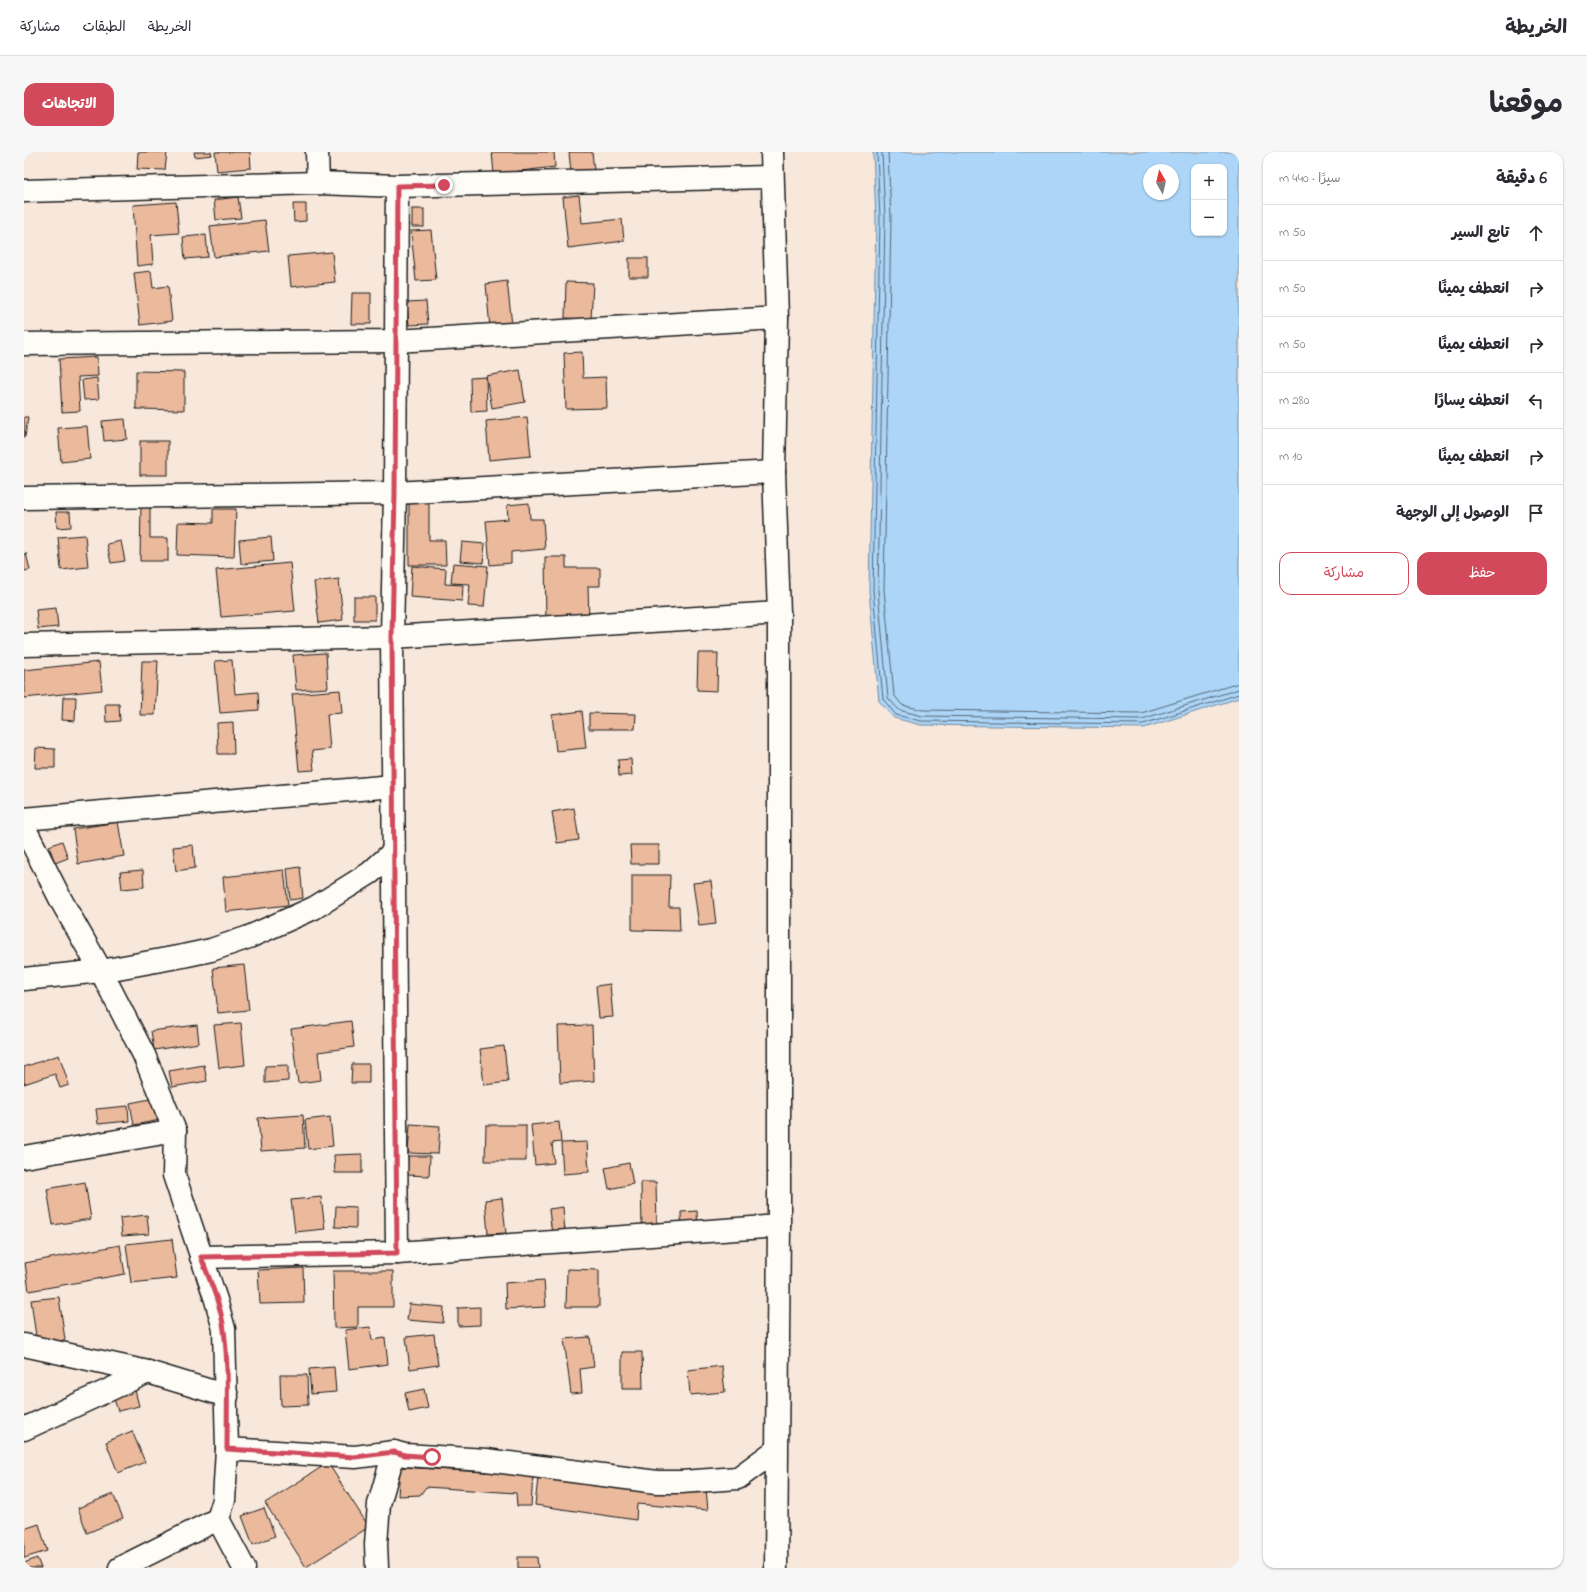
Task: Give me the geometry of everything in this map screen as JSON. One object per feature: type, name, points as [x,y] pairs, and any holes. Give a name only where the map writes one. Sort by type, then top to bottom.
[{"type":"street","points":[[317,152],[318,183]]},
{"type":"street","points":[[772,152],[777,318],[774,472],[779,613],[779,1226],[776,1568]]},
{"type":"street","points":[[24,191],[318,183],[397,186],[772,177]]},
{"type":"street","points":[[397,186],[395,493],[392,637],[397,1253]]},
{"type":"street","points":[[24,344],[396,341],[777,318]]},
{"type":"street","points":[[24,498],[395,493],[774,472]]},
{"type":"street","points":[[24,645],[392,637],[779,613]]},
{"type":"street","points":[[24,819],[393,786]]},
{"type":"street","points":[[24,827],[62,902],[101,971],[144,1055],[175,1131],[174,1175],[216,1300],[224,1329],[227,1396],[227,1449],[224,1500],[218,1519],[244,1568]]},
{"type":"street","points":[[24,979],[101,971],[190,955],[211,950],[249,937],[314,908],[370,873],[393,852]]},
{"type":"street","points":[[24,1157],[175,1131]]},
{"type":"street","points":[[201,1257],[397,1253],[779,1226]]},
{"type":"street","points":[[24,1345],[148,1372],[227,1396]]},
{"type":"street","points":[[24,1429],[148,1372]]},
{"type":"street","points":[[227,1449],[355,1457],[394,1452],[405,1455],[486,1460],[656,1482],[681,1482],[738,1478],[776,1450]]},
{"type":"street","points":[[377,1568],[376,1544],[379,1504],[394,1452]]},
{"type":"street","points":[[120,1568],[218,1519]]},
{"type":"water","points":[[873,152],[1239,152],[1239,698],[1144,728],[921,725],[894,718],[879,701],[869,591],[876,218]]},
{"type":"building","points":[[138,152],[167,152],[165,170],[137,169]]},
{"type":"building","points":[[194,152],[211,152],[212,155],[195,157]]},
{"type":"building","points":[[215,152],[250,152],[251,168],[217,171]]},
{"type":"building","points":[[492,152],[554,152],[555,167],[494,174]]},
{"type":"building","points":[[569,152],[592,152],[594,170],[571,173]]},
{"type":"building","points":[[579,195],[582,223],[622,219],[624,241],[568,248],[563,197]]},
{"type":"building","points":[[238,197],[241,218],[216,220],[214,200]]},
{"type":"building","points":[[176,202],[179,233],[151,235],[153,264],[137,266],[133,205]]},
{"type":"building","points":[[293,204],[306,204],[306,221],[294,222]]},
{"type":"building","points":[[412,209],[424,209],[424,227],[412,227]]},
{"type":"building","points":[[265,220],[269,251],[214,257],[210,226]]},
{"type":"building","points":[[431,230],[436,280],[416,281],[411,231]]},
{"type":"building","points":[[206,235],[208,257],[185,259],[183,237]]},
{"type":"building","points":[[332,252],[335,282],[291,287],[288,256]]},
{"type":"building","points":[[629,258],[648,258],[648,277],[629,277]]},
{"type":"building","points":[[151,271],[153,288],[168,286],[172,321],[140,325],[134,273]]},
{"type":"building","points":[[507,281],[512,325],[490,328],[486,284]]},
{"type":"building","points":[[566,282],[593,283],[591,319],[565,318]]},
{"type":"building","points":[[352,293],[371,293],[371,324],[351,324]]},
{"type":"building","points":[[426,301],[428,324],[409,325],[407,302]]},
{"type":"building","points":[[582,352],[583,378],[606,377],[607,408],[566,409],[564,353]]},
{"type":"building","points":[[97,357],[98,376],[78,377],[80,411],[62,412],[59,359]]},
{"type":"building","points":[[520,370],[525,402],[492,408],[486,376]]},
{"type":"building","points":[[136,371],[184,372],[184,410],[136,409]]},
{"type":"building","points":[[486,377],[487,411],[471,412],[470,378]]},
{"type":"building","points":[[97,378],[99,399],[84,400],[82,380]]},
{"type":"building","points":[[24,417],[28,417],[25,437],[24,437]]},
{"type":"building","points":[[527,417],[531,456],[489,460],[486,421]]},
{"type":"building","points":[[125,419],[127,439],[104,441],[102,421]]},
{"type":"building","points":[[87,426],[90,459],[61,462],[58,428]]},
{"type":"building","points":[[140,441],[168,441],[168,475],[140,475]]},
{"type":"building","points":[[141,502],[150,502],[150,538],[168,538],[168,561],[140,561]]},
{"type":"building","points":[[409,503],[429,503],[429,540],[445,540],[446,565],[409,565]]},
{"type":"building","points":[[529,503],[530,519],[543,519],[545,549],[511,552],[511,563],[490,565],[486,521],[508,519],[507,505]]},
{"type":"building","points":[[213,509],[236,509],[234,557],[177,555],[178,522],[213,523]]},
{"type":"building","points":[[56,512],[70,512],[71,527],[57,528]]},
{"type":"building","points":[[85,535],[88,567],[61,570],[58,537]]},
{"type":"building","points":[[271,537],[273,561],[241,564],[239,540]]},
{"type":"building","points":[[121,541],[125,561],[111,563],[107,544]]},
{"type":"building","points":[[462,542],[485,544],[483,563],[460,561]]},
{"type":"building","points":[[26,553],[30,570],[24,571],[24,554]]},
{"type":"building","points":[[545,557],[566,557],[566,568],[600,568],[600,586],[588,586],[589,621],[546,622]]},
{"type":"building","points":[[290,563],[295,611],[221,617],[216,570]]},
{"type":"building","points":[[453,563],[488,566],[484,607],[468,606],[470,584],[451,583]]},
{"type":"building","points":[[412,566],[446,569],[445,584],[463,585],[462,601],[410,597]]},
{"type":"building","points":[[339,579],[343,620],[319,623],[314,582]]},
{"type":"building","points":[[354,597],[375,597],[375,620],[354,620]]},
{"type":"building","points":[[56,608],[58,627],[38,629],[36,610]]},
{"type":"building","points":[[326,653],[328,688],[296,690],[293,655]]},
{"type":"building","points":[[698,653],[718,653],[717,691],[697,690]]},
{"type":"building","points":[[232,660],[235,694],[258,692],[259,710],[220,713],[215,661]]},
{"type":"building","points":[[142,661],[158,661],[155,715],[140,715]]},
{"type":"building","points":[[99,662],[102,690],[24,698],[24,670]]},
{"type":"building","points":[[340,690],[342,713],[327,714],[330,749],[312,751],[314,770],[299,771],[292,694]]},
{"type":"building","points":[[63,697],[76,697],[75,721],[62,720]]},
{"type":"building","points":[[105,704],[119,704],[120,721],[106,722]]},
{"type":"building","points":[[582,711],[586,748],[556,751],[552,715]]},
{"type":"building","points":[[589,713],[636,714],[635,729],[589,729]]},
{"type":"building","points":[[233,722],[234,754],[218,754],[217,723]]},
{"type":"building","points":[[36,748],[55,749],[55,768],[35,768]]},
{"type":"building","points":[[631,759],[632,775],[619,776],[618,760]]},
{"type":"building","points":[[574,808],[579,840],[557,843],[552,812]]},
{"type":"building","points":[[118,822],[124,856],[78,864],[73,829]]},
{"type":"building","points":[[62,841],[68,858],[55,863],[49,846]]},
{"type":"building","points":[[193,845],[195,868],[176,871],[173,847]]},
{"type":"building","points":[[630,845],[659,845],[659,864],[631,864]]},
{"type":"building","points":[[300,867],[303,898],[290,900],[287,869]]},
{"type":"building","points":[[143,870],[144,887],[122,889],[120,872]]},
{"type":"building","points":[[284,870],[288,905],[226,912],[223,877]]},
{"type":"building","points":[[632,875],[670,875],[669,907],[679,907],[680,931],[632,930]]},
{"type":"building","points":[[711,881],[716,924],[699,926],[693,883]]},
{"type":"building","points":[[244,965],[249,1010],[218,1013],[213,968]]},
{"type":"building","points":[[610,984],[613,1017],[599,1018],[596,986]]},
{"type":"building","points":[[351,1021],[354,1047],[318,1052],[321,1080],[298,1083],[291,1029]]},
{"type":"building","points":[[241,1023],[245,1065],[219,1068],[214,1025]]},
{"type":"building","points":[[197,1025],[199,1043],[154,1050],[151,1031]]},
{"type":"building","points":[[592,1025],[594,1081],[560,1083],[558,1026]]},
{"type":"building","points":[[504,1046],[508,1082],[484,1085],[480,1049]]},
{"type":"building","points":[[59,1055],[69,1085],[60,1088],[55,1074],[24,1084],[24,1067]]},
{"type":"building","points":[[352,1064],[369,1064],[369,1083],[351,1083]]},
{"type":"building","points":[[204,1065],[207,1081],[172,1087],[169,1071]]},
{"type":"building","points":[[288,1065],[288,1081],[265,1083],[265,1066]]},
{"type":"building","points":[[155,1098],[160,1120],[134,1125],[130,1103]]},
{"type":"building","points":[[128,1106],[129,1121],[98,1124],[96,1109]]},
{"type":"building","points":[[303,1115],[305,1148],[261,1151],[258,1118]]},
{"type":"building","points":[[330,1117],[333,1146],[308,1149],[305,1120]]},
{"type":"building","points":[[559,1122],[561,1142],[552,1143],[554,1163],[535,1165],[531,1125]]},
{"type":"building","points":[[410,1124],[440,1126],[438,1154],[408,1153]]},
{"type":"building","points":[[486,1125],[526,1125],[526,1161],[485,1161]]},
{"type":"building","points":[[587,1142],[589,1172],[563,1174],[561,1143]]},
{"type":"building","points":[[362,1154],[362,1173],[335,1173],[334,1155]]},
{"type":"building","points":[[408,1156],[430,1156],[429,1176],[407,1175]]},
{"type":"building","points":[[629,1163],[633,1184],[609,1189],[605,1168]]},
{"type":"building","points":[[85,1182],[91,1219],[53,1225],[47,1189]]},
{"type":"building","points":[[641,1182],[656,1182],[657,1228],[642,1229]]},
{"type":"building","points":[[321,1197],[325,1229],[295,1232],[291,1200]]},
{"type":"building","points":[[502,1198],[506,1233],[488,1234],[485,1200]]},
{"type":"building","points":[[336,1206],[356,1207],[356,1228],[335,1227]]},
{"type":"building","points":[[563,1207],[565,1233],[552,1235],[549,1209]]},
{"type":"building","points":[[697,1211],[698,1234],[682,1235],[681,1212]]},
{"type":"building","points":[[147,1215],[149,1234],[122,1236],[120,1218]]},
{"type":"building","points":[[172,1239],[177,1278],[131,1283],[126,1244]]},
{"type":"building","points":[[120,1245],[125,1274],[29,1291],[25,1263]]},
{"type":"building","points":[[303,1268],[304,1303],[260,1304],[258,1270]]},
{"type":"building","points":[[567,1269],[599,1270],[599,1307],[566,1307]]},
{"type":"building","points":[[333,1271],[393,1271],[393,1307],[358,1307],[358,1327],[334,1328]]},
{"type":"building","points":[[544,1280],[546,1307],[506,1309],[505,1283]]},
{"type":"building","points":[[59,1297],[65,1340],[37,1344],[31,1300]]},
{"type":"building","points":[[409,1304],[444,1307],[443,1323],[407,1320]]},
{"type":"building","points":[[480,1307],[480,1325],[458,1326],[458,1308]]},
{"type":"building","points":[[370,1327],[372,1340],[385,1338],[388,1364],[349,1369],[345,1330]]},
{"type":"building","points":[[434,1334],[438,1365],[410,1369],[406,1337]]},
{"type":"building","points":[[590,1337],[594,1367],[580,1369],[582,1393],[571,1394],[564,1339]]},
{"type":"building","points":[[622,1352],[642,1352],[643,1389],[622,1389]]},
{"type":"building","points":[[722,1366],[725,1392],[690,1395],[688,1370]]},
{"type":"building","points":[[334,1367],[336,1392],[311,1394],[309,1369]]},
{"type":"building","points":[[280,1375],[307,1375],[308,1405],[281,1406]]},
{"type":"building","points":[[424,1389],[428,1408],[409,1412],[405,1393]]},
{"type":"building","points":[[135,1390],[139,1406],[118,1411],[113,1396]]},
{"type":"building","points":[[132,1431],[145,1462],[118,1473],[106,1442]]},
{"type":"building","points":[[328,1463],[369,1527],[306,1567],[265,1503]]},
{"type":"building","points":[[400,1467],[533,1475],[531,1506],[517,1506],[516,1493],[426,1487],[420,1495],[398,1496]]},
{"type":"building","points":[[538,1478],[706,1489],[708,1510],[637,1504],[636,1520],[535,1505]]},
{"type":"building","points":[[113,1494],[123,1518],[87,1533],[78,1508]]},
{"type":"building","points":[[264,1508],[275,1536],[253,1545],[242,1516]]},
{"type":"building","points":[[39,1524],[47,1551],[24,1558],[24,1529]]},
{"type":"building","points":[[518,1557],[537,1557],[538,1568],[518,1568]]},
{"type":"building","points":[[37,1558],[41,1568],[24,1568],[24,1563]]},
{"type":"route","points":[[432,1457],[405,1455],[394,1452],[355,1457],[227,1449],[226,1353],[224,1329],[216,1300],[201,1257],[397,1253],[392,637],[395,493],[397,186],[444,185]]}]
